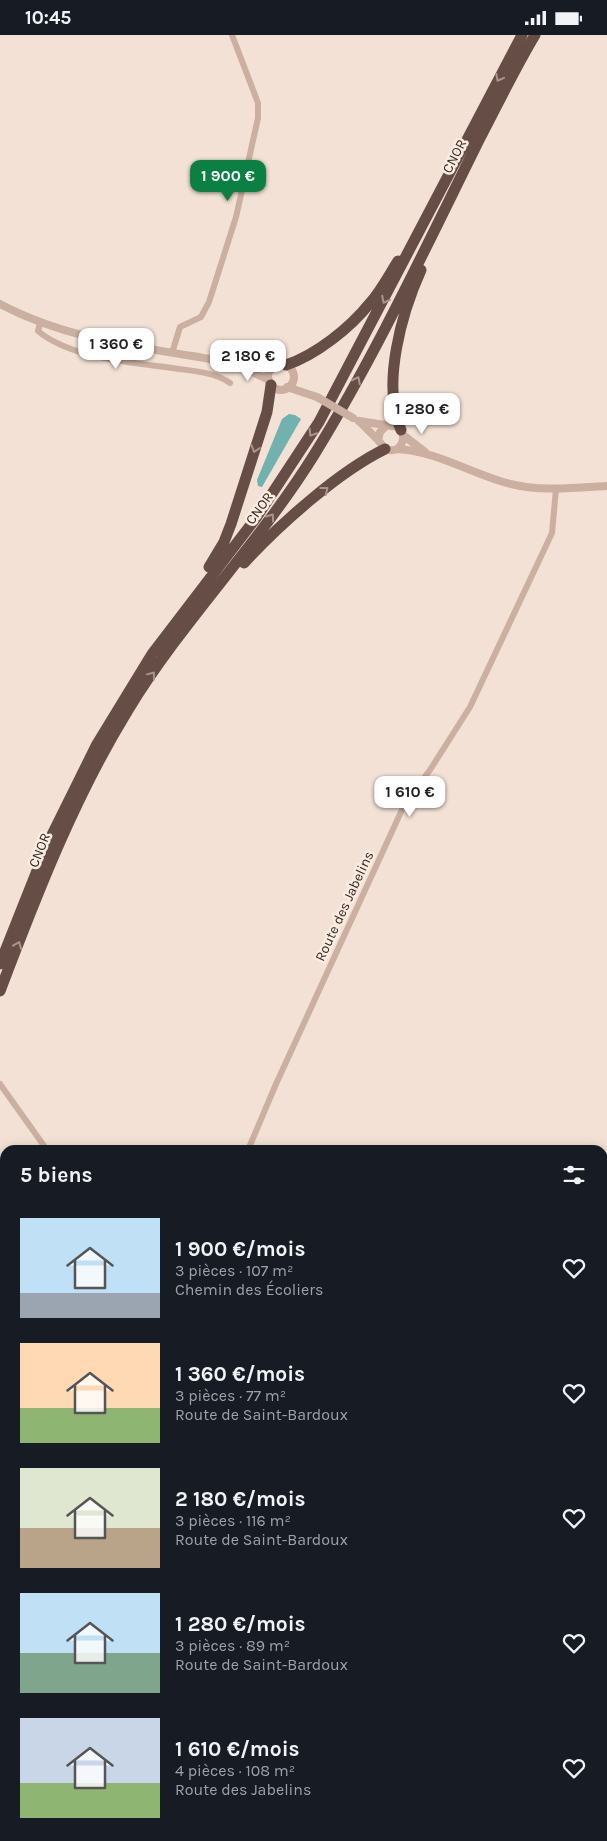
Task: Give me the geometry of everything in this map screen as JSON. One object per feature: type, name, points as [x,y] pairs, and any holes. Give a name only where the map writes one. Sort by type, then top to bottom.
[{"type":"highway","name":"CNOR","points":[[0,964],[64,810],[97,744],[152,654],[256,518],[315,430],[338,391],[522,35]]},
{"type":"highway","name":"CNOR","points":[[0,991],[57,847],[92,773],[129,709],[190,622],[266,524],[322,442],[349,395],[535,35]]},
{"type":"highway","points":[[402,433],[395,415],[394,385],[402,316],[420,272],[456,199],[478,143]]},
{"type":"highway","points":[[286,365],[305,356],[328,341],[371,303],[435,202]]},
{"type":"highway","points":[[152,654],[224,543],[267,413],[270,383]]},
{"type":"highway","points":[[190,622],[259,547],[296,513],[381,445]]},
{"type":"street","points":[[172,353],[180,327],[201,317],[208,302],[231,236],[258,117],[258,103],[232,35]]},
{"type":"street","points":[[0,304],[40,323],[84,337],[237,365],[272,367],[278,364],[286,365],[292,371],[293,378],[309,393]]},
{"type":"street","points":[[40,323],[38,331],[45,337],[70,348],[125,361],[199,372],[230,383]]},
{"type":"street","points":[[237,365],[279,389],[287,387],[309,393],[356,419],[394,426],[427,453]]},
{"type":"street","points":[[270,383],[272,367]]},
{"type":"street","points":[[287,387],[293,378]]},
{"type":"street","points":[[356,419],[381,445],[427,453],[508,483],[556,489],[607,486]]},
{"type":"street","points":[[381,445],[380,431],[386,426]]},
{"type":"street","points":[[397,449],[402,443],[402,433]]},
{"type":"street","name":"Route des Jabelins","points":[[250,1145],[276,1084],[406,801],[430,770],[470,707],[552,533],[556,489]]},
{"type":"street","points":[[0,1084],[43,1145]]},
{"type":"water","points":[[289,414],[301,419],[262,487],[258,486],[257,480],[282,419]]}]
